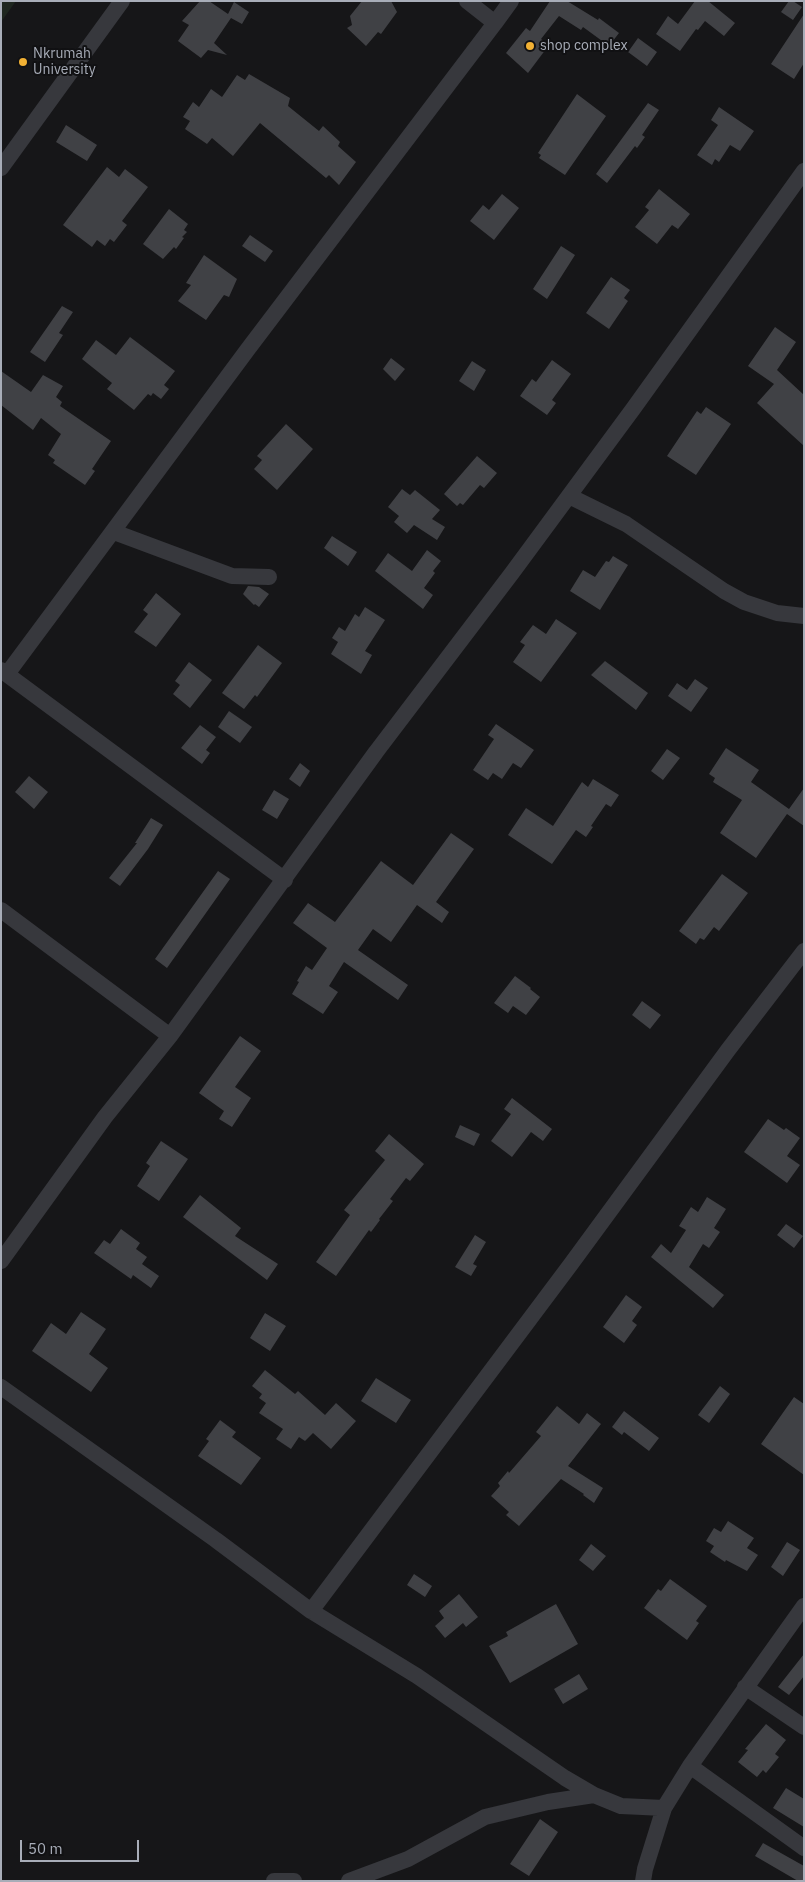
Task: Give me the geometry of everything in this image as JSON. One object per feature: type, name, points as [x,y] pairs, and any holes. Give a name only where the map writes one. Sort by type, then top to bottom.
[{"type":"street","points":[[1,168],[122,1]]},
{"type":"street","points":[[466,1],[495,23]]},
{"type":"street","points":[[285,880],[4,672],[114,532],[248,350],[511,1]]},
{"type":"street","points":[[1,1261],[105,1117],[170,1036],[285,880],[376,752],[569,496],[804,171]]},
{"type":"street","points":[[569,496],[626,524],[724,591],[744,602],[777,613],[804,616]]},
{"type":"street","points":[[114,532],[232,576],[269,576]]},
{"type":"street","points":[[1,910],[170,1036]]},
{"type":"street","points":[[311,1611],[571,1264],[728,1050],[804,951]]},
{"type":"street","points":[[1,1387],[216,1540],[311,1611],[417,1676],[566,1778],[594,1795],[621,1806],[664,1808]]},
{"type":"street","points":[[643,1881],[664,1808],[690,1766],[804,1606]]},
{"type":"street","points":[[745,1687],[804,1726]]},
{"type":"street","points":[[690,1766],[804,1848]]},
{"type":"street","points":[[349,1881],[408,1859],[485,1817],[548,1802],[594,1795]]},
{"type":"street","points":[[274,1881],[294,1881]]},
{"type":"shaded area","points":[[1,1],[16,1],[1,22]]},
{"type":"building","points":[[200,1],[209,1],[228,14],[234,2],[249,12],[242,24],[231,18],[214,43],[227,55],[208,50],[201,58],[178,41],[189,25],[182,21]]},
{"type":"building","points":[[362,1],[391,1],[397,12],[381,34],[378,32],[366,46],[347,28],[352,25],[350,16]]},
{"type":"building","points":[[550,1],[567,1],[598,20],[599,18],[619,33],[609,46],[583,27],[581,30],[559,16],[541,39],[549,45],[528,73],[506,53],[526,28],[530,31]]},
{"type":"building","points":[[695,1],[708,1],[735,23],[724,36],[705,21],[698,30],[696,29],[680,51],[656,34],[668,16],[678,24]]},
{"type":"building","points":[[789,1],[793,1],[802,7],[793,20],[781,12]]},
{"type":"building","points":[[804,14],[804,63],[794,79],[771,64]]},
{"type":"building","points":[[638,38],[657,52],[647,66],[628,52]]},
{"type":"building","points":[[249,74],[290,98],[288,106],[319,131],[323,126],[340,142],[338,146],[356,162],[339,185],[329,175],[326,178],[260,123],[233,156],[212,138],[207,144],[185,129],[190,121],[183,117],[193,102],[199,107],[211,89],[222,97],[237,75],[245,80]]},
{"type":"building","points":[[577,94],[606,116],[565,175],[539,158],[541,155],[538,153]]},
{"type":"building","points":[[648,103],[659,110],[642,135],[645,137],[637,148],[635,146],[607,183],[596,174]]},
{"type":"building","points":[[719,107],[754,131],[740,151],[730,145],[719,162],[715,159],[712,165],[697,155],[718,125],[711,120]]},
{"type":"building","points":[[66,125],[97,145],[87,161],[56,142]]},
{"type":"building","points":[[107,167],[119,177],[125,169],[148,187],[122,221],[127,225],[114,242],[110,239],[105,246],[97,240],[92,247],[63,225]]},
{"type":"building","points":[[659,189],[690,214],[678,229],[672,225],[657,244],[635,227],[649,210],[645,207]]},
{"type":"building","points":[[502,194],[519,208],[494,240],[470,221],[483,205],[489,210]]},
{"type":"building","points":[[169,209],[188,224],[184,230],[187,232],[182,237],[184,238],[176,249],[174,247],[163,259],[143,244]]},
{"type":"building","points":[[250,235],[273,251],[265,262],[242,246]]},
{"type":"building","points":[[561,246],[575,255],[547,299],[533,289]]},
{"type":"building","points":[[204,255],[237,279],[229,297],[224,295],[206,320],[178,301],[191,285],[186,283]]},
{"type":"building","points":[[611,277],[630,290],[624,298],[628,301],[609,329],[586,313]]},
{"type":"building","points":[[62,306],[73,312],[59,333],[63,335],[45,362],[30,352]]},
{"type":"building","points":[[775,327],[796,342],[777,370],[804,395],[804,446],[757,403],[774,384],[748,366]]},
{"type":"building","points":[[130,337],[175,371],[164,385],[169,389],[161,399],[153,393],[151,396],[148,394],[134,410],[107,389],[112,383],[82,359],[96,340],[116,355]]},
{"type":"building","points":[[391,358],[405,369],[395,381],[383,369]]},
{"type":"building","points":[[552,360],[571,374],[552,400],[556,403],[547,415],[520,396],[532,379],[536,382]]},
{"type":"building","points":[[472,361],[486,370],[474,391],[459,381]]},
{"type":"building","points":[[1,371],[31,392],[43,375],[63,386],[56,397],[62,402],[60,406],[111,441],[92,469],[95,471],[85,485],[53,463],[55,460],[48,455],[61,434],[41,418],[33,430],[1,405]]},
{"type":"building","points":[[706,407],[731,424],[696,475],[667,456],[697,411],[701,414]]},
{"type":"building","points":[[286,424],[313,449],[277,490],[254,469],[262,460],[257,456]]},
{"type":"building","points":[[477,456],[497,473],[484,488],[480,485],[463,505],[460,503],[457,506],[444,494]]},
{"type":"building","points":[[402,489],[410,495],[415,490],[440,510],[432,519],[445,527],[437,540],[414,525],[407,533],[394,522],[399,516],[388,507]]},
{"type":"building","points":[[332,536],[357,552],[348,566],[324,548]]},
{"type":"building","points":[[427,550],[441,561],[424,588],[433,595],[423,609],[375,571],[388,553],[412,571]]},
{"type":"building","points":[[613,556],[628,565],[600,610],[570,591],[583,570],[595,577],[606,561],[609,562]]},
{"type":"building","points":[[248,586],[259,587],[269,594],[259,607],[254,605],[243,594]]},
{"type":"building","points":[[156,593],[181,614],[156,647],[134,632],[148,614],[143,610]]},
{"type":"building","points":[[365,607],[385,620],[365,651],[372,655],[361,674],[331,654],[338,642],[332,638],[339,627],[345,631],[355,614],[359,617]]},
{"type":"building","points":[[556,619],[577,633],[541,682],[513,662],[525,645],[520,642],[533,625],[546,634]]},
{"type":"building","points":[[258,645],[282,663],[257,697],[255,695],[244,709],[222,693]]},
{"type":"building","points":[[605,661],[648,693],[636,710],[591,675]]},
{"type":"building","points":[[189,662],[212,680],[190,708],[173,694],[180,685],[175,681]]},
{"type":"building","points":[[695,679],[708,688],[691,712],[668,696],[677,683],[687,690]]},
{"type":"building","points":[[229,711],[252,727],[240,743],[218,727]]},
{"type":"building","points":[[496,724],[534,750],[521,768],[513,763],[502,779],[493,773],[488,780],[473,770],[494,739],[488,735]]},
{"type":"building","points":[[200,725],[216,737],[206,750],[210,753],[202,764],[181,748]]},
{"type":"building","points":[[726,748],[759,770],[751,782],[789,809],[804,788],[804,826],[787,814],[756,858],[720,833],[742,800],[713,782],[715,778],[709,774]]},
{"type":"building","points":[[667,749],[680,758],[663,780],[651,771]]},
{"type":"building","points":[[300,763],[310,771],[300,787],[289,779]]},
{"type":"building","points":[[29,776],[48,792],[34,809],[15,792]]},
{"type":"building","points":[[593,779],[619,795],[611,807],[606,804],[586,837],[576,830],[552,864],[508,835],[526,808],[553,826],[582,782],[588,787]]},
{"type":"building","points":[[274,790],[289,799],[277,819],[262,810]]},
{"type":"building","points":[[151,818],[163,825],[148,849],[120,886],[109,878],[137,843],[135,843]]},
{"type":"building","points":[[451,833],[474,849],[436,902],[449,912],[442,923],[417,905],[391,942],[373,929],[358,950],[408,985],[398,1000],[344,962],[329,986],[338,992],[323,1014],[292,994],[306,966],[312,970],[327,948],[293,923],[308,903],[335,922],[381,861],[413,885]]},
{"type":"building","points":[[218,871],[230,879],[167,968],[155,959]]},
{"type":"building","points":[[722,874],[748,893],[719,931],[714,927],[704,940],[700,938],[696,944],[679,931]]},
{"type":"building","points":[[515,976],[540,997],[526,1015],[513,1006],[508,1013],[494,1003]]},
{"type":"building","points":[[642,1001],[661,1015],[650,1029],[632,1015]]},
{"type":"building","points":[[240,1036],[261,1051],[235,1087],[251,1098],[232,1127],[219,1119],[224,1111],[199,1093]]},
{"type":"building","points":[[512,1098],[552,1129],[543,1141],[531,1132],[512,1157],[491,1141],[511,1114],[504,1109]]},
{"type":"building","points":[[768,1119],[800,1138],[787,1156],[800,1165],[787,1183],[744,1152]]},
{"type":"building","points":[[460,1125],[480,1134],[474,1146],[455,1137]]},
{"type":"building","points":[[389,1134],[424,1164],[410,1181],[406,1178],[390,1199],[393,1201],[380,1220],[371,1232],[369,1230],[336,1276],[316,1262],[350,1215],[344,1210],[385,1160],[375,1151]]},
{"type":"building","points":[[161,1141],[188,1159],[159,1201],[137,1186],[150,1166],[146,1163]]},
{"type":"building","points":[[200,1195],[241,1228],[235,1236],[278,1264],[267,1280],[183,1217]]},
{"type":"building","points":[[707,1197],[726,1209],[714,1228],[720,1232],[709,1248],[703,1244],[689,1267],[724,1295],[713,1308],[651,1257],[661,1244],[671,1253],[686,1230],[679,1226],[691,1207],[698,1212]]},
{"type":"building","points":[[786,1224],[803,1236],[794,1248],[777,1235]]},
{"type":"building","points":[[121,1229],[140,1243],[136,1249],[147,1257],[142,1264],[159,1276],[151,1288],[133,1275],[131,1279],[94,1253],[104,1240],[110,1244]]},
{"type":"building","points":[[475,1235],[486,1242],[473,1264],[477,1266],[471,1276],[455,1267]]},
{"type":"building","points":[[626,1295],[642,1307],[632,1321],[637,1325],[624,1343],[603,1327]]},
{"type":"building","points":[[81,1312],[106,1329],[89,1354],[108,1368],[91,1392],[32,1351],[51,1323],[66,1334]]},
{"type":"building","points":[[265,1313],[286,1326],[270,1351],[250,1338]]},
{"type":"building","points":[[265,1370],[295,1394],[298,1391],[325,1415],[336,1403],[356,1421],[331,1449],[313,1433],[305,1441],[299,1437],[291,1449],[276,1439],[283,1429],[259,1413],[266,1403],[259,1398],[262,1394],[252,1386]]},
{"type":"building","points":[[376,1378],[411,1400],[396,1423],[361,1401]]},
{"type":"building","points":[[720,1386],[730,1394],[709,1423],[698,1415]]},
{"type":"building","points":[[794,1397],[804,1404],[804,1475],[761,1444]]},
{"type":"building","points":[[557,1406],[579,1424],[587,1413],[601,1424],[568,1466],[603,1488],[594,1503],[561,1479],[519,1526],[506,1515],[509,1512],[491,1496],[500,1486],[498,1483],[508,1471],[509,1473],[541,1436],[536,1432]]},
{"type":"building","points":[[624,1411],[659,1438],[649,1451],[624,1432],[622,1435],[612,1427]]},
{"type":"building","points":[[220,1420],[236,1432],[232,1437],[261,1458],[241,1485],[198,1456],[209,1441],[206,1439]]},
{"type":"building","points":[[728,1521],[754,1538],[747,1548],[758,1555],[747,1571],[726,1560],[725,1562],[710,1552],[714,1546],[706,1541],[714,1528],[721,1532]]},
{"type":"building","points":[[787,1542],[800,1550],[783,1576],[771,1567]]},
{"type":"building","points":[[591,1544],[606,1556],[593,1571],[579,1560]]},
{"type":"building","points":[[414,1574],[432,1586],[425,1597],[407,1585]]},
{"type":"building","points":[[670,1579],[707,1606],[696,1621],[699,1623],[687,1640],[644,1608],[658,1589],[661,1591]]},
{"type":"building","points":[[459,1594],[478,1617],[466,1627],[463,1623],[445,1638],[435,1626],[444,1618],[439,1611]]},
{"type":"building","points":[[556,1604],[578,1644],[510,1683],[489,1646],[508,1636],[506,1632]]},
{"type":"building","points":[[804,1654],[804,1676],[789,1695],[778,1687]]},
{"type":"building","points":[[579,1674],[588,1689],[563,1704],[554,1689]]},
{"type":"building","points":[[766,1724],[786,1740],[775,1754],[779,1757],[766,1773],[763,1770],[757,1777],[738,1762],[748,1750],[745,1749]]},
{"type":"building","points":[[786,1788],[804,1799],[804,1827],[773,1808]]},
{"type":"building","points":[[540,1819],[558,1832],[529,1876],[510,1864]]},
{"type":"building","points":[[763,1843],[804,1866],[804,1881],[798,1881],[755,1856]]},
{"type":"place","name":"shop complex","points":[[530,46]]},
{"type":"place","name":"Nkrumah University","points":[[23,62]]}]
